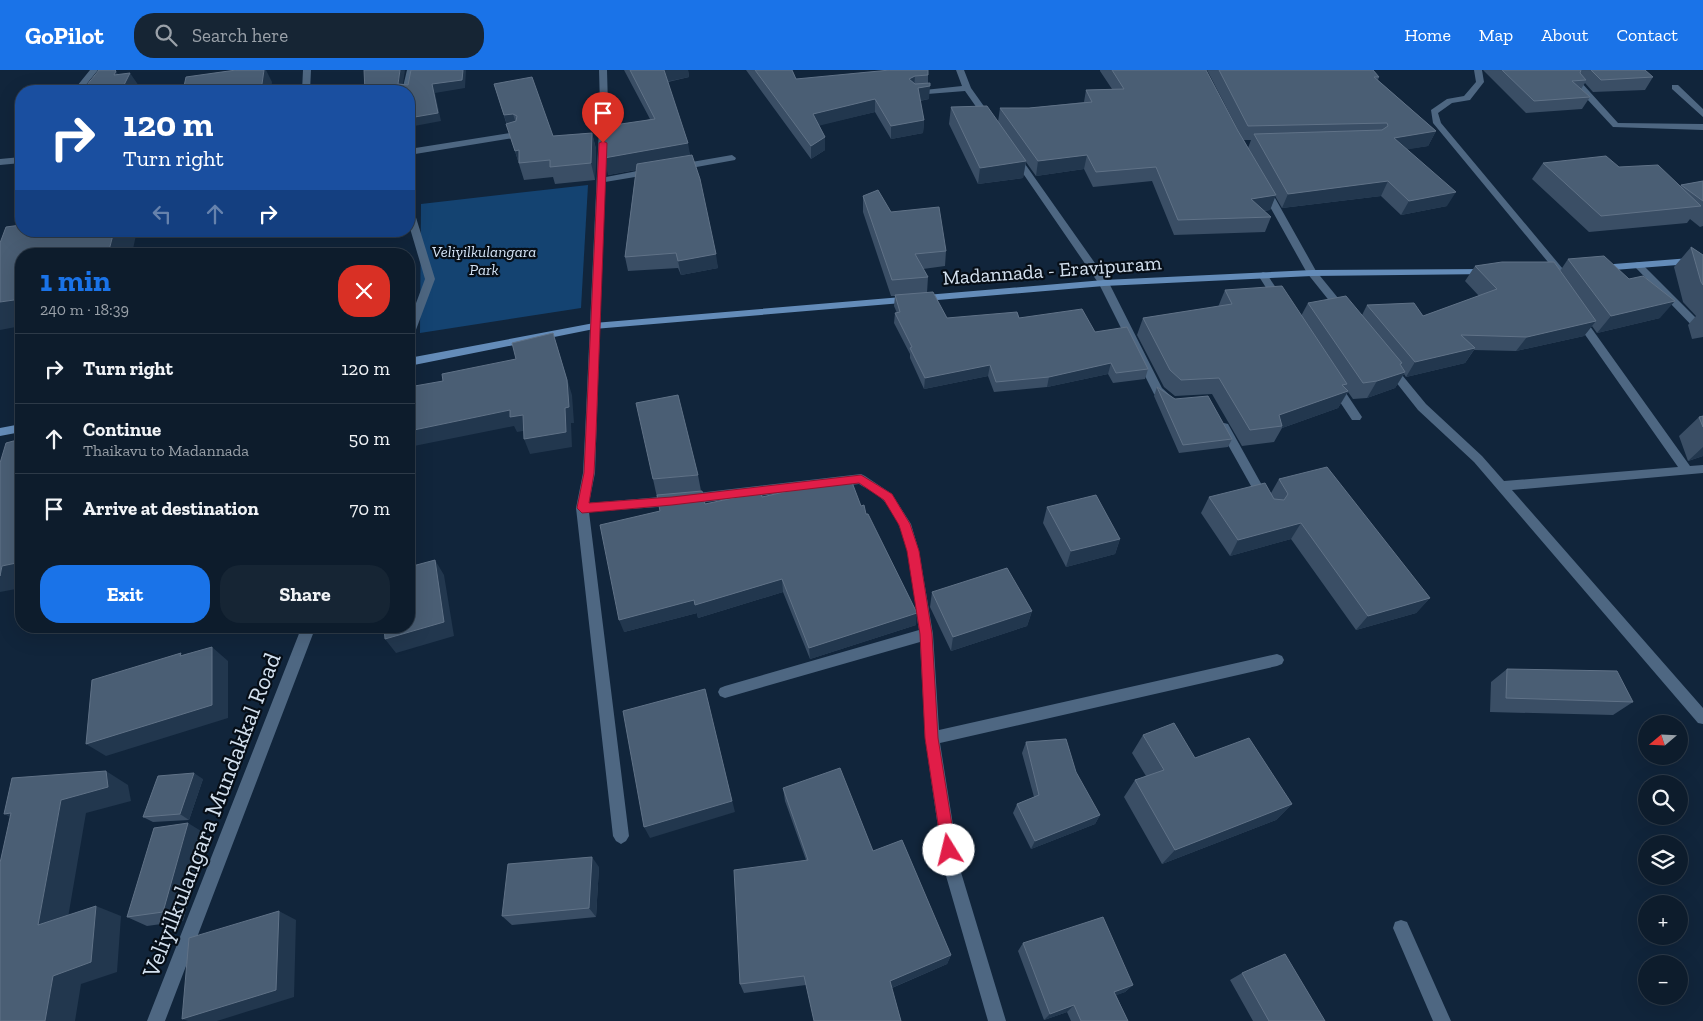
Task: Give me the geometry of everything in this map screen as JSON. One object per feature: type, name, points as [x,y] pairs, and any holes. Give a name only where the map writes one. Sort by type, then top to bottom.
[{"type":"main road","points":[[1589,269],[1703,260]]},
{"type":"main road","points":[[1546,272],[1564,271]]},
{"type":"main road","name":"Madannada - Eravipuram","points":[[415,361],[594,326],[1104,283],[1312,273],[1497,272]]},
{"type":"main road","points":[[0,432],[15,429]]},
{"type":"street","points":[[83,85],[94,70]]},
{"type":"street","points":[[306,85],[307,70]]},
{"type":"street","points":[[407,85],[411,70]]},
{"type":"street","points":[[603,70],[604,106],[589,473],[582,508],[621,836]]},
{"type":"street","points":[[960,70],[967,88],[996,128]]},
{"type":"street","points":[[1478,70],[1480,82],[1467,98],[1450,101],[1434,112],[1437,123],[1564,271]]},
{"type":"street","points":[[1577,83],[1616,125],[1703,127]]},
{"type":"street","points":[[1675,87],[1703,114]]},
{"type":"street","points":[[914,93],[967,88]]},
{"type":"street","points":[[415,151],[517,136]]},
{"type":"street","points":[[1007,145],[1104,283],[1158,391],[1172,402],[1181,402]]},
{"type":"street","points":[[601,180],[732,158]]},
{"type":"street","points":[[0,162],[15,161]]},
{"type":"street","points":[[1259,179],[1312,273],[1349,317]]},
{"type":"street","points":[[415,230],[430,279],[415,319]]},
{"type":"street","points":[[1638,266],[1703,331]]},
{"type":"street","points":[[1263,275],[1285,309]]},
{"type":"street","points":[[1574,311],[1687,470]]},
{"type":"street","points":[[1379,354],[1422,406],[1478,459],[1703,718]]},
{"type":"street","points":[[1329,375],[1356,417]]},
{"type":"street","points":[[1218,416],[1271,510]]},
{"type":"street","points":[[1501,486],[1703,469]]},
{"type":"street","points":[[582,508],[672,501],[861,479],[888,497],[905,524],[913,551],[926,634],[932,738],[952,869],[997,1021]]},
{"type":"street","name":"Veliyilkulangara Mundakkal Road","points":[[156,1021],[306,633]]},
{"type":"street","points":[[725,692],[926,634]]},
{"type":"street","points":[[932,738],[1277,660]]},
{"type":"street","points":[[1401,928],[1442,1021]]},
{"type":"green space","name":"Veliyilkulangara Park","points":[[588,185],[581,308],[420,333],[421,204]]},
{"type":"building","points":[[99,70],[115,70],[114,75],[130,73],[124,85],[87,85]]},
{"type":"building","points":[[236,70],[264,70],[262,85],[184,85],[186,77]]},
{"type":"building","points":[[364,70],[400,70],[398,84],[408,85],[365,85]]},
{"type":"building","points":[[411,70],[463,70],[462,80],[432,84],[438,113],[415,117],[415,85],[408,85]]},
{"type":"building","points":[[630,70],[664,70],[688,143],[604,158],[605,131],[615,130],[614,125],[655,119]]},
{"type":"building","points":[[755,70],[792,70],[796,79],[890,70],[928,70],[928,75],[915,76],[909,79],[915,84],[930,83],[930,86],[918,88],[924,120],[891,126],[875,99],[813,114],[825,137],[811,146]]},
{"type":"building","points":[[1112,70],[1206,70],[1238,131],[1276,195],[1251,199],[1271,217],[1178,220],[1156,167],[1096,172],[1087,155],[1038,161],[1000,108],[1029,108],[1092,102],[1086,90],[1124,89]]},
{"type":"building","points":[[1219,70],[1373,70],[1379,77],[1374,77],[1436,131],[1394,138],[1456,192],[1409,201],[1388,181],[1288,194],[1254,134],[1382,130],[1388,126],[1387,123],[1248,126]]},
{"type":"building","points":[[1502,70],[1581,70],[1580,73],[1586,80],[1572,81],[1590,97],[1534,101]]},
{"type":"building","points":[[1591,70],[1645,70],[1653,77],[1601,80]]},
{"type":"building","points":[[532,77],[553,136],[592,133],[591,163],[550,167],[550,160],[519,163],[519,150],[515,151],[506,124],[516,121],[517,116],[513,114],[504,115],[494,84]]},
{"type":"building","points":[[987,106],[1026,161],[980,168],[951,107]]},
{"type":"building","points":[[692,155],[700,179],[716,254],[678,261],[676,253],[625,257],[637,164]]},
{"type":"building","points":[[1606,156],[1619,167],[1658,165],[1701,206],[1601,216],[1543,163]]},
{"type":"building","points":[[1703,181],[1703,201],[1681,185]]},
{"type":"building","points":[[878,190],[891,212],[939,207],[946,251],[915,254],[928,277],[892,280],[863,196]]},
{"type":"building","points":[[15,226],[15,237],[112,237],[110,248],[15,248],[15,300],[0,302],[0,243],[6,227]]},
{"type":"building","points":[[1691,247],[1703,255],[1703,285],[1701,282]]},
{"type":"building","points":[[1604,256],[1629,279],[1643,276],[1675,301],[1611,316],[1568,259]]},
{"type":"building","points":[[1502,262],[1554,262],[1596,321],[1527,337],[1461,335],[1475,348],[1415,362],[1367,305],[1414,303],[1423,316],[1497,289],[1475,266]]},
{"type":"building","points":[[1282,286],[1347,384],[1342,385],[1348,391],[1279,415],[1282,426],[1250,430],[1219,378],[1181,380],[1170,370],[1143,318],[1232,304],[1225,290]]},
{"type":"building","points":[[933,292],[947,318],[1017,312],[1019,318],[1082,309],[1095,332],[1127,327],[1148,369],[1116,373],[1111,363],[1049,377],[996,382],[990,365],[925,378],[895,313],[900,312],[895,295]]},
{"type":"building","points":[[1346,296],[1402,363],[1400,364],[1405,372],[1377,381],[1363,383],[1308,303]]},
{"type":"building","points":[[553,333],[567,380],[569,407],[565,408],[566,432],[524,439],[523,415],[510,417],[510,410],[415,430],[415,386],[443,381],[442,374],[516,359],[512,343]]},
{"type":"building","points":[[1157,387],[1175,399],[1208,396],[1232,439],[1183,445]]},
{"type":"building","points":[[678,395],[698,475],[653,479],[636,403]]},
{"type":"building","points":[[1703,416],[1703,427],[1699,417]]},
{"type":"building","points":[[15,441],[15,563],[2,566],[0,576],[0,463],[6,443]]},
{"type":"building","points":[[1327,467],[1430,598],[1368,616],[1301,523],[1238,540],[1209,497],[1265,483],[1274,499],[1284,500],[1288,494],[1279,479]]},
{"type":"building","points":[[850,477],[861,506],[864,505],[866,514],[868,514],[917,613],[809,648],[782,579],[695,605],[694,600],[619,620],[600,525],[660,511],[657,495],[702,491],[705,504],[761,492],[762,497]]},
{"type":"building","points":[[1096,495],[1120,539],[1071,551],[1047,507]]},
{"type":"building","points":[[435,560],[444,622],[415,630],[415,565]]},
{"type":"building","points":[[1007,568],[1032,611],[953,637],[932,592]]},
{"type":"building","points":[[385,633],[406,633],[385,639]]},
{"type":"building","points":[[212,647],[212,705],[86,744],[92,680],[181,653],[180,656]]},
{"type":"building","points":[[1507,669],[1617,671],[1633,702],[1506,698]]},
{"type":"building","points":[[705,689],[732,801],[644,827],[623,711]]},
{"type":"building","points":[[1174,723],[1195,758],[1249,738],[1292,804],[1175,850],[1135,780],[1164,770],[1143,735]]},
{"type":"building","points":[[1066,739],[1076,772],[1100,815],[1035,841],[1017,804],[1039,795],[1026,742]]},
{"type":"building","points":[[840,768],[873,851],[902,840],[951,955],[890,981],[901,1021],[814,1021],[804,976],[740,984],[734,870],[808,860],[783,788]]},
{"type":"building","points":[[106,771],[108,787],[61,800],[38,925],[96,906],[91,962],[53,976],[45,1021],[0,1021],[0,863],[11,813],[4,814],[12,778]]},
{"type":"building","points":[[194,773],[180,814],[143,817],[158,776]]},
{"type":"building","points":[[188,823],[163,912],[127,917],[154,828]]},
{"type":"building","points":[[592,857],[589,908],[502,916],[508,864]]},
{"type":"building","points":[[279,911],[276,990],[182,1019],[189,938]]},
{"type":"building","points":[[1103,917],[1133,985],[1114,992],[1128,1021],[1081,1021],[1074,1005],[1050,1014],[1023,943]]},
{"type":"building","points":[[1285,954],[1325,1021],[1269,1021],[1242,973]]},
{"type":"route","points":[[603,143],[589,473],[582,508],[672,501],[861,479],[888,497],[905,524],[913,551],[926,634],[932,738],[949,850]]}]
